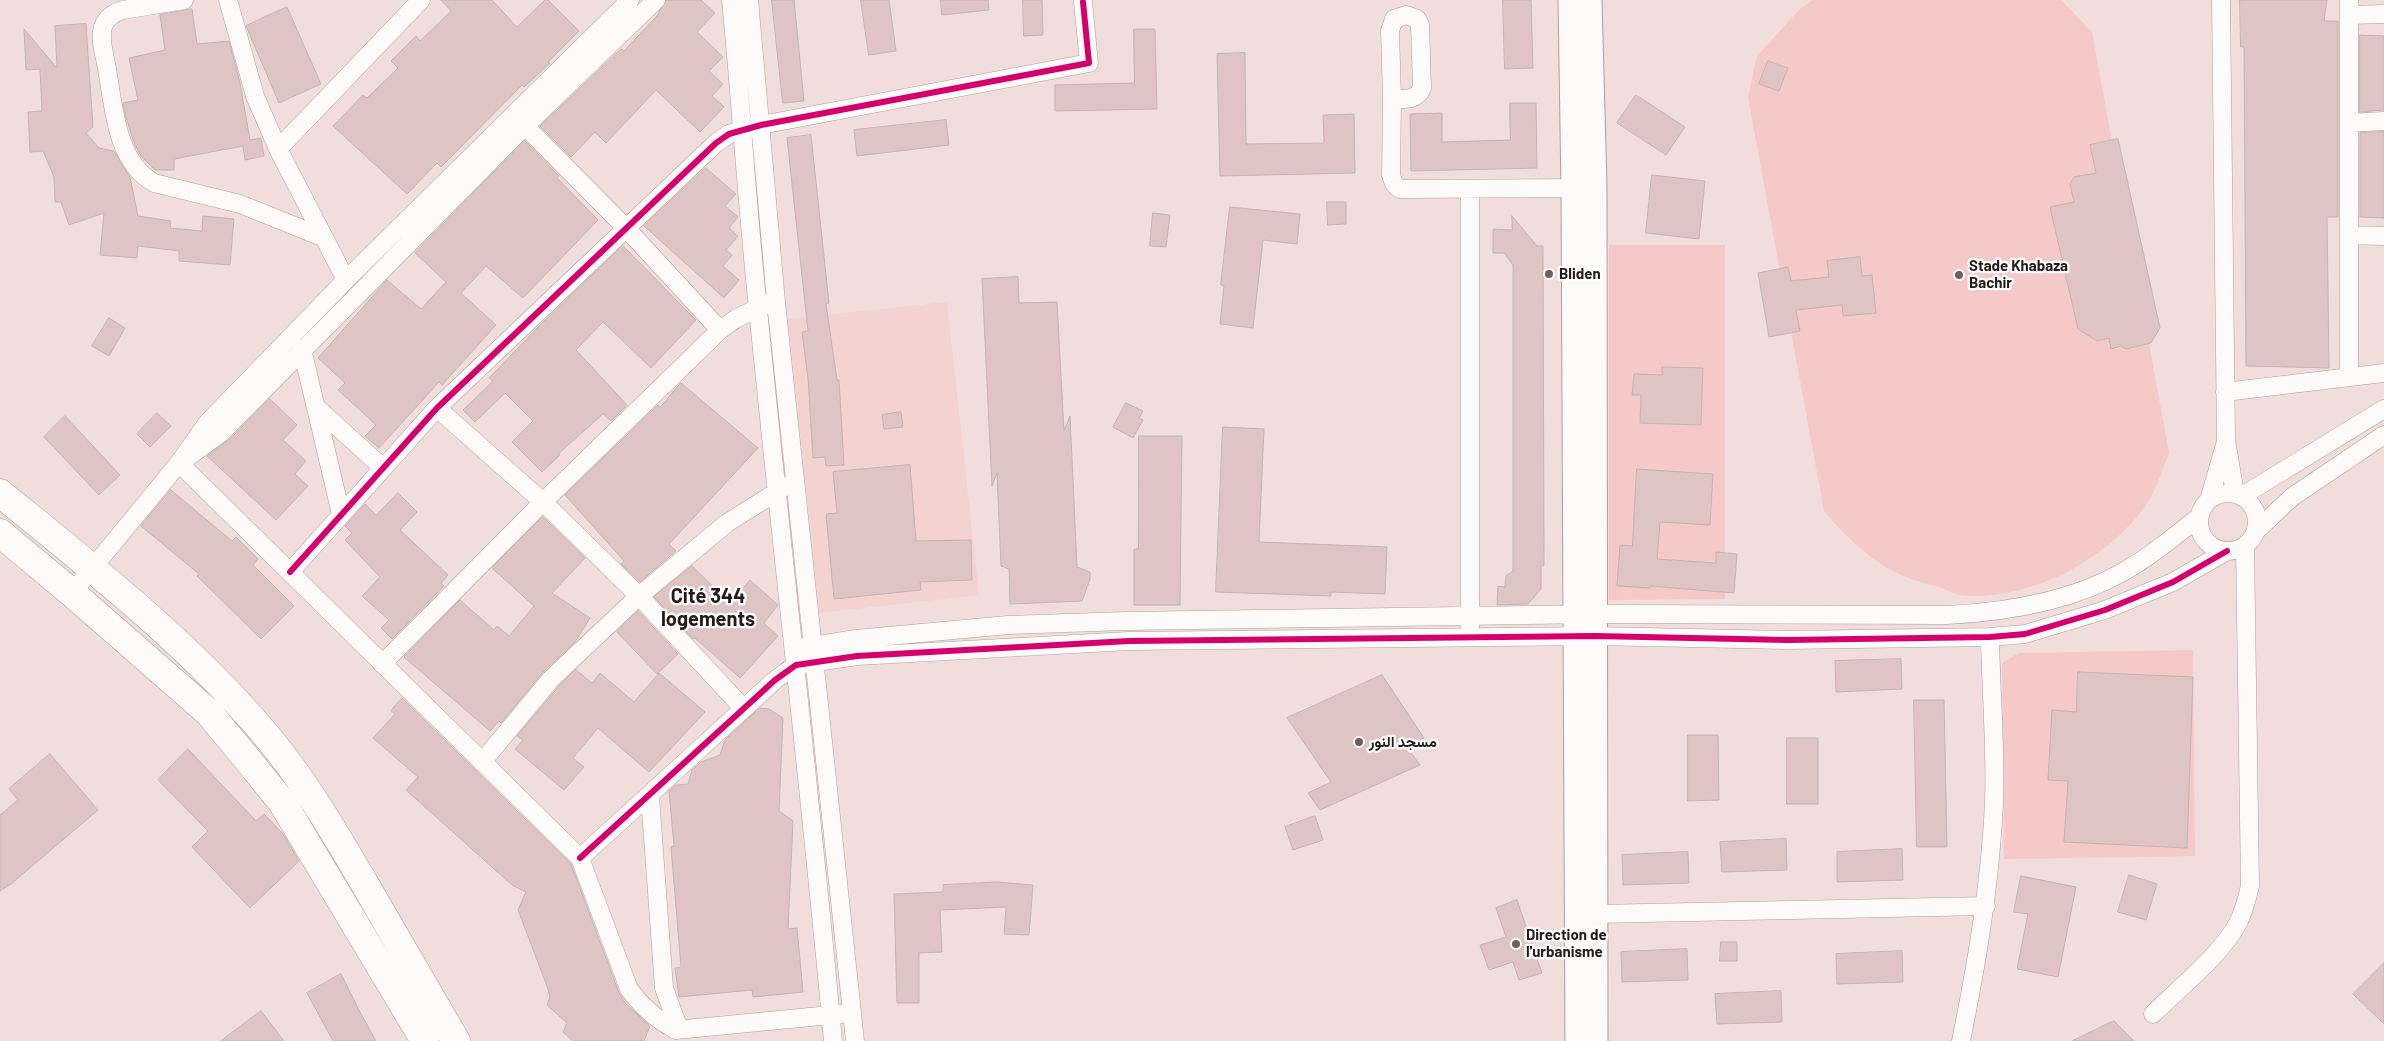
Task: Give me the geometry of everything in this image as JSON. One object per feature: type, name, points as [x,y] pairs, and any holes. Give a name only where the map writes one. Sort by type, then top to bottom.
[{"type":"main road","points":[[0,493],[92,568],[179,645],[225,689],[280,752],[326,818],[456,1041]]},
{"type":"main road","points":[[0,533],[72,593],[208,713],[282,802],[425,1041]]},
{"type":"street","points":[[184,0],[123,10],[107,19],[103,27],[103,41],[117,130],[134,164],[142,176],[154,183],[240,204],[322,237]]},
{"type":"street","points":[[228,0],[255,96],[278,148],[322,237],[346,280]]},
{"type":"street","points":[[278,148],[422,0]]},
{"type":"street","points":[[72,593],[179,463],[208,422],[346,280],[630,0]]},
{"type":"street","points":[[179,463],[193,455],[222,432],[302,349],[525,126],[656,0]]},
{"type":"street","points":[[731,0],[744,129],[757,308],[778,490],[833,1041]]},
{"type":"street","points":[[750,0],[776,302],[855,1041]]},
{"type":"street","points":[[1571,0],[1584,188]]},
{"type":"street","points":[[1578,1041],[1585,625],[1584,188],[1589,0]]},
{"type":"street","points":[[2220,0],[2226,440],[2239,495],[2253,507],[2257,523],[2256,531]]},
{"type":"street","points":[[290,572],[382,467],[437,408],[704,153],[729,134],[761,124],[1088,64],[1083,2]]},
{"type":"street","points":[[2349,377],[2349,8],[2384,14]]},
{"type":"street","points":[[1392,99],[1391,176],[1394,184],[1405,191],[1584,188]]},
{"type":"street","points":[[2349,123],[2384,121]]},
{"type":"street","points":[[525,126],[626,228],[720,330]]},
{"type":"street","points":[[1470,190],[1470,637]]},
{"type":"street","points":[[2349,235],[2384,236]]},
{"type":"street","points":[[382,664],[543,502],[720,330],[737,318],[757,308],[776,302]]},
{"type":"street","points":[[302,349],[341,514]]},
{"type":"street","points":[[2226,392],[2384,373]]},
{"type":"street","points":[[317,408],[382,467]]},
{"type":"street","points":[[437,408],[543,502],[639,596],[744,709]]},
{"type":"street","points":[[2384,409],[2239,495],[2221,494],[2209,500],[2203,507],[2200,516],[2199,526],[2202,535],[2208,543],[2217,549],[2227,551],[2245,546],[2256,531],[2292,497],[2384,435]]},
{"type":"street","points":[[2209,500],[2226,440]]},
{"type":"street","points":[[179,463],[580,858],[629,989],[643,1008],[659,1020],[679,1029],[852,1014]]},
{"type":"street","points":[[482,762],[551,679],[639,596],[727,523],[795,481]]},
{"type":"street","points":[[580,858],[780,676],[795,657],[814,654],[874,654],[1129,641],[1470,637],[1585,625],[1988,613],[2029,606],[2056,598],[2082,590],[2121,573],[2164,545],[2200,516]]},
{"type":"street","points":[[2153,1014],[2226,941],[2237,924],[2245,906],[2250,886],[2245,546]]},
{"type":"street","points":[[814,654],[856,638],[1008,625],[1470,616],[1787,640],[1990,637],[2025,634],[2106,610],[2173,582],[2227,551]]},
{"type":"street","points":[[1215,620],[1215,639]]},
{"type":"street","points":[[1008,625],[1010,648]]},
{"type":"street","points":[[1585,625],[1596,914],[1595,1041]]},
{"type":"street","points":[[1961,1041],[1986,906],[1994,802],[1990,637]]},
{"type":"street","points":[[650,796],[664,988],[679,1029]]},
{"type":"street","points":[[1596,914],[1986,906]]},
{"type":"shaded area","name":"Stade Khabaza Bachir","points":[[1813,0],[2061,0],[2092,32],[2169,453],[2152,496],[2128,527],[2088,560],[2066,573],[2017,591],[1992,595],[1964,596],[1956,594],[1908,578],[1889,569],[1859,547],[1824,511],[1748,97],[1757,56],[1800,9]]},
{"type":"shaded area","points":[[1609,245],[1725,245],[1725,599],[1609,600]]},
{"type":"shaded area","points":[[947,302],[979,595],[819,613],[788,319]]},
{"type":"shaded area","points":[[2193,650],[2195,856],[2004,859],[2002,663],[2019,653]]},
{"type":"building","points":[[441,0],[492,0],[517,27],[545,0],[548,0],[579,31],[548,62],[550,63],[524,87],[522,85],[441,167],[437,163],[407,194],[333,126],[363,95],[367,98],[398,68],[391,61],[416,36],[420,41],[451,11]]},
{"type":"building","points":[[666,0],[701,0],[715,13],[697,32],[723,57],[709,71],[723,84],[712,96],[724,107],[700,132],[656,90],[606,143],[595,132],[571,157],[540,126],[621,49],[624,51],[657,16]]},
{"type":"building","points":[[772,0],[794,0],[804,101],[783,103]]},
{"type":"building","points":[[861,0],[889,0],[896,51],[869,55]]},
{"type":"building","points":[[941,0],[988,0],[989,10],[942,15]]},
{"type":"building","points":[[1023,0],[1042,0],[1043,35],[1024,36]]},
{"type":"building","points":[[1503,0],[1531,0],[1533,68],[1505,69]]},
{"type":"building","points":[[2240,0],[2327,0],[2324,21],[2338,21],[2338,217],[2327,217],[2329,368],[2246,366],[2244,47],[2241,47]]},
{"type":"building","points":[[287,7],[321,84],[279,103],[246,26]]},
{"type":"building","points":[[192,9],[197,44],[229,41],[240,83],[250,140],[261,138],[264,156],[245,160],[243,146],[174,159],[174,170],[155,170],[141,156],[134,143],[125,114],[123,103],[138,100],[129,58],[165,50],[160,15]]},
{"type":"building","points":[[86,24],[93,127],[86,133],[99,148],[114,151],[130,177],[138,216],[171,221],[170,228],[202,231],[203,216],[234,219],[230,265],[179,261],[179,251],[138,246],[137,258],[100,255],[104,213],[69,225],[61,202],[55,202],[54,177],[43,151],[30,152],[28,112],[42,111],[40,69],[26,70],[24,29],[57,68],[55,26]]},
{"type":"building","points":[[1134,29],[1155,29],[1157,109],[1055,111],[1055,85],[1134,83]]},
{"type":"building","points":[[2360,35],[2384,36],[2384,110],[2360,112]]},
{"type":"building","points":[[1245,53],[1246,144],[1324,143],[1323,115],[1354,114],[1355,173],[1220,176],[1217,54]]},
{"type":"building","points":[[1768,61],[1788,68],[1779,91],[1759,84]]},
{"type":"building","points":[[1636,95],[1685,127],[1666,155],[1617,123]]},
{"type":"building","points":[[1510,103],[1536,103],[1537,168],[1411,171],[1410,114],[1442,113],[1442,142],[1510,140]]},
{"type":"building","points":[[946,120],[949,145],[857,156],[854,130]]},
{"type":"building","points":[[2384,132],[2384,218],[2360,217],[2360,133]]},
{"type":"building","points":[[811,135],[829,303],[826,304],[837,380],[839,380],[844,465],[826,466],[825,457],[813,458],[808,378],[802,332],[808,331],[787,138]]},
{"type":"building","points":[[2118,139],[2160,328],[2151,343],[2126,349],[2121,346],[2111,349],[2109,338],[2097,341],[2078,329],[2050,207],[2074,202],[2070,184],[2074,177],[2096,173],[2090,145]]},
{"type":"building","points":[[525,141],[559,176],[557,178],[598,220],[523,298],[486,266],[461,293],[496,325],[442,385],[439,382],[379,448],[365,436],[376,425],[338,390],[345,383],[318,358],[387,280],[421,309],[446,282],[415,253]]},
{"type":"building","points":[[706,168],[736,194],[725,206],[738,217],[729,228],[738,236],[726,250],[732,255],[723,266],[739,280],[724,298],[644,226]]},
{"type":"building","points":[[1652,175],[1705,181],[1699,239],[1646,233]]},
{"type":"building","points":[[1327,202],[1346,202],[1346,224],[1328,225]]},
{"type":"building","points":[[1230,207],[1300,214],[1297,244],[1263,240],[1253,328],[1220,324],[1224,286],[1221,285]]},
{"type":"building","points":[[1153,213],[1170,215],[1166,247],[1150,246]]},
{"type":"building","points":[[1512,216],[1537,246],[1543,246],[1544,565],[1541,566],[1541,589],[1528,604],[1497,605],[1498,586],[1505,587],[1506,576],[1513,571],[1513,265],[1504,253],[1493,253],[1493,229],[1512,230]]},
{"type":"building","points":[[623,246],[696,320],[651,368],[603,322],[576,350],[627,405],[611,421],[603,414],[558,454],[560,455],[542,472],[512,442],[533,421],[505,393],[475,422],[463,410],[493,381],[489,378],[540,325]]},
{"type":"building","points":[[1860,257],[1862,276],[1872,275],[1876,313],[1843,316],[1842,305],[1796,310],[1800,331],[1769,337],[1758,273],[1788,267],[1791,281],[1829,277],[1827,261]]},
{"type":"building","points":[[1018,277],[1019,303],[1057,302],[1064,431],[1070,416],[1077,567],[1090,572],[1090,579],[1082,601],[1010,604],[1009,569],[1001,566],[997,473],[992,486],[982,279]]},
{"type":"building","points":[[109,318],[125,328],[109,356],[92,346]]},
{"type":"building","points":[[1662,367],[1703,368],[1701,425],[1640,423],[1641,395],[1632,395],[1634,374],[1662,375]]},
{"type":"building","points":[[681,383],[758,448],[669,544],[676,551],[640,582],[621,564],[624,561],[565,495],[658,405],[660,407]]},
{"type":"building","points":[[270,399],[297,425],[283,440],[306,461],[295,474],[308,486],[276,520],[207,456],[230,439]]},
{"type":"building","points":[[1126,403],[1143,411],[1139,418],[1143,420],[1133,438],[1113,427]]},
{"type":"building","points":[[901,412],[903,427],[884,429],[882,415]]},
{"type":"building","points":[[157,413],[171,426],[150,447],[137,434]]},
{"type":"building","points":[[65,416],[120,475],[99,495],[44,437]]},
{"type":"building","points":[[1223,427],[1264,429],[1259,542],[1387,547],[1385,594],[1331,592],[1331,596],[1216,592]]},
{"type":"building","points":[[1139,436],[1182,436],[1180,605],[1134,605],[1134,549],[1138,549]]},
{"type":"building","points":[[910,465],[916,541],[971,540],[972,580],[920,582],[921,590],[834,599],[826,514],[837,513],[833,472]]},
{"type":"building","points":[[1637,469],[1713,474],[1710,525],[1660,522],[1657,559],[1716,563],[1716,552],[1737,554],[1734,593],[1650,586],[1650,588],[1617,586],[1620,545],[1632,546]]},
{"type":"building","points":[[171,490],[232,541],[236,537],[258,559],[253,565],[294,606],[261,639],[197,576],[199,574],[141,526]]},
{"type":"building","points":[[398,493],[417,512],[400,530],[448,575],[441,583],[444,586],[392,639],[381,628],[389,620],[362,596],[380,577],[345,540],[352,533],[345,526],[365,504],[376,515]]},
{"type":"building","points":[[543,517],[585,558],[552,593],[590,618],[575,642],[544,671],[501,723],[499,721],[490,731],[404,657],[460,600],[494,630],[497,626],[509,636],[534,606],[492,568]]},
{"type":"building","points":[[692,566],[730,603],[750,580],[778,605],[764,623],[778,636],[740,678],[695,638],[693,639],[654,597]]},
{"type":"building","points":[[638,611],[678,654],[657,674],[617,632]]},
{"type":"building","points":[[1901,659],[1902,689],[1836,692],[1835,661]]},
{"type":"building","points":[[576,670],[592,683],[600,673],[634,702],[659,673],[705,712],[649,772],[598,728],[573,758],[584,767],[564,790],[515,749],[523,740],[517,736],[559,686]]},
{"type":"building","points":[[2078,672],[2193,677],[2187,848],[2064,842],[2068,781],[2048,780],[2052,710],[2076,712]]},
{"type":"building","name":"مسجد النور","points":[[1382,675],[1424,738],[1406,746],[1420,765],[1320,810],[1308,793],[1331,782],[1287,718]]},
{"type":"building","points":[[402,698],[571,864],[619,993],[626,1004],[650,1026],[644,1041],[573,1041],[563,1032],[567,1023],[547,1005],[550,997],[547,986],[518,910],[526,892],[512,885],[406,790],[418,777],[373,738],[395,714],[391,711]]},
{"type":"building","points":[[1914,700],[1944,700],[1947,847],[1917,847]]},
{"type":"building","points":[[760,708],[769,709],[783,718],[779,811],[793,821],[788,929],[797,928],[803,992],[753,997],[752,990],[679,997],[675,968],[681,967],[671,847],[674,846],[669,791],[676,785],[688,784],[692,770],[701,762],[720,755],[725,740]]},
{"type":"building","points":[[1688,735],[1718,735],[1719,800],[1688,801]]},
{"type":"building","points":[[1787,738],[1818,738],[1818,804],[1787,804]]},
{"type":"building","points":[[188,749],[256,821],[264,814],[283,834],[299,861],[250,908],[192,847],[208,831],[158,780]]},
{"type":"building","points":[[50,754],[98,810],[11,884],[0,891],[0,815],[18,800],[9,789]]},
{"type":"building","points":[[1315,816],[1323,840],[1293,850],[1285,827]]},
{"type":"building","points":[[1786,839],[1787,870],[1722,872],[1720,842]]},
{"type":"building","points":[[1902,849],[1903,880],[1837,882],[1837,852]]},
{"type":"building","points":[[1688,852],[1689,883],[1623,885],[1622,855]]},
{"type":"building","points":[[2129,875],[2157,884],[2146,920],[2118,912]]},
{"type":"building","points":[[2021,876],[2076,887],[2058,977],[2017,969],[2028,914],[2014,912]]},
{"type":"building","points":[[997,882],[1033,885],[1029,935],[1004,934],[1006,907],[940,910],[942,952],[919,953],[919,1003],[897,1003],[894,894],[943,892],[943,885]]},
{"type":"building","points":[[1517,900],[1542,973],[1519,980],[1513,962],[1489,970],[1480,945],[1506,937],[1496,908]]},
{"type":"building","points":[[1721,942],[1737,942],[1737,961],[1720,961]]},
{"type":"building","points":[[1687,949],[1688,980],[1622,982],[1621,952]]},
{"type":"building","points":[[1902,951],[1903,982],[1837,984],[1836,954]]},
{"type":"building","points":[[2384,963],[2384,1024],[2353,994]]},
{"type":"building","points":[[341,974],[376,1041],[333,1041],[307,993]]},
{"type":"building","points":[[1781,991],[1782,1022],[1717,1024],[1715,994]]},
{"type":"building","points":[[261,1011],[284,1041],[221,1041]]},
{"type":"building","points":[[2114,1021],[2134,1041],[2072,1041]]},
{"type":"cycle path","points":[[290,572],[437,408],[716,143],[729,134],[761,125],[1089,63],[1083,2]]},
{"type":"cycle path","points":[[580,858],[775,680],[796,665],[857,656],[1129,641],[1595,636],[1787,640],[1990,637],[2025,634],[2105,610],[2173,582],[2227,551]]},
{"type":"place","name":"Bliden","points":[[1549,274]]},
{"type":"place","name":"Stade Khabaza Bachir","points":[[1959,275]]},
{"type":"place","name":"مسجد النور","points":[[1359,742]]},
{"type":"place","name":"Direction de l'urbanisme","points":[[1516,944]]},
{"type":"district","name":"Cité 344 logements","points":[[708,608]]}]
